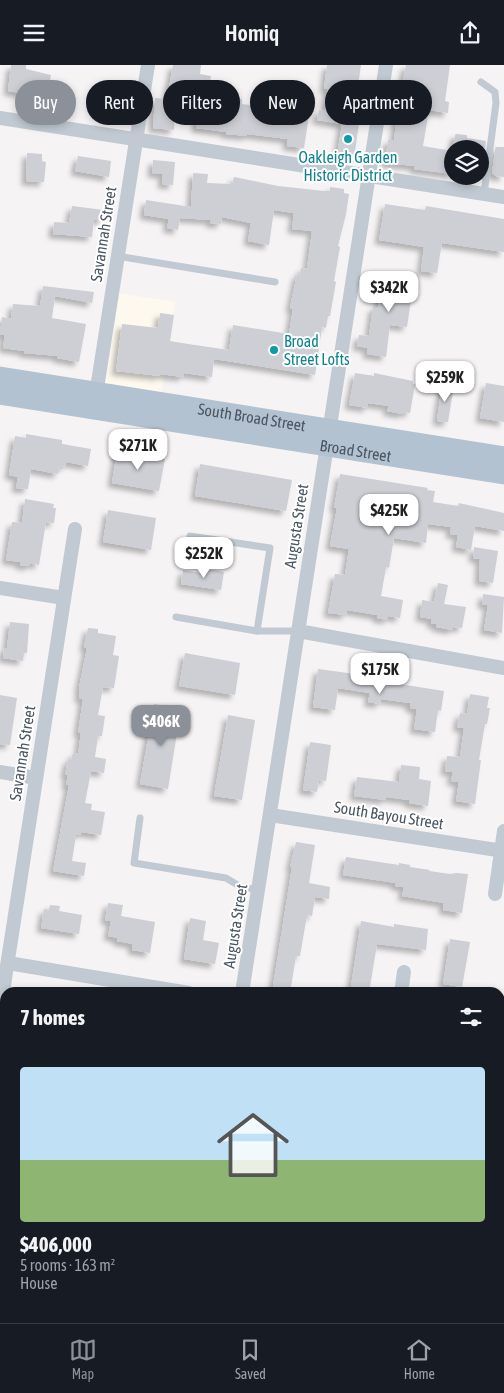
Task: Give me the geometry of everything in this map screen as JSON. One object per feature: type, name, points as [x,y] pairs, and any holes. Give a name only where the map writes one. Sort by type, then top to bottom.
[{"type":"main road","points":[[0,377],[95,400]]},
{"type":"main road","name":"Broad Street","points":[[0,394],[95,400],[327,438],[504,474]]},
{"type":"main road","name":"South Broad Street","points":[[327,438],[504,457]]},
{"type":"street","name":"Savannah Street","points":[[95,400],[148,65]]},
{"type":"street","name":"Augusta Street","points":[[243,987],[386,65]]},
{"type":"street","points":[[0,118],[504,197]]},
{"type":"street","name":"Savannah Street","points":[[2,987],[4,962],[36,778],[75,529]]},
{"type":"street","points":[[0,588],[64,597]]},
{"type":"street","points":[[298,631],[504,668]]},
{"type":"street","points":[[0,772],[36,778]]},
{"type":"street","name":"South Bayou Street","points":[[270,815],[502,850]]},
{"type":"street","points":[[495,894],[504,831]]},
{"type":"street","points":[[4,962],[153,987]]},
{"type":"street","points":[[402,987],[404,972]]},
{"type":"lane","points":[[481,82],[494,92],[496,103],[484,194]]},
{"type":"lane","points":[[117,256],[275,282]]},
{"type":"lane","points":[[190,536],[270,548],[257,631]]},
{"type":"lane","points":[[176,617],[257,631],[298,631]]},
{"type":"lane","points":[[140,818],[134,863],[226,878],[241,887],[258,890]]},
{"type":"shaded area","points":[[112,292],[175,302],[160,402],[97,392]]},
{"type":"building","points":[[11,65],[26,65],[26,69],[51,75],[50,80],[15,80],[15,92],[8,91]]},
{"type":"building","points":[[173,65],[201,65],[200,74],[211,76],[210,80],[170,80]]},
{"type":"building","points":[[327,65],[361,65],[359,80],[325,80]]},
{"type":"building","points":[[406,65],[450,65],[445,101],[449,102],[448,113],[432,110],[432,80],[403,80]]},
{"type":"building","points":[[155,98],[163,99],[163,125],[174,125],[174,130],[153,128]]},
{"type":"building","points":[[240,99],[242,99],[242,104],[250,105],[250,125],[307,125],[304,148],[287,146],[288,139],[247,134],[247,136],[226,134],[226,132],[196,128],[196,125],[240,125]]},
{"type":"building","points":[[319,110],[325,111],[325,121],[317,120]]},
{"type":"building","points":[[342,125],[359,125],[354,159],[337,156]]},
{"type":"building","points":[[396,125],[426,125],[423,146],[444,150],[444,173],[414,169],[415,166],[385,163],[388,140],[394,140]]},
{"type":"building","points":[[455,135],[467,135],[467,138],[480,140],[454,140]]},
{"type":"building","points":[[496,144],[496,147],[504,147],[504,177],[496,176],[492,173]]},
{"type":"building","points":[[27,153],[42,154],[42,161],[46,162],[44,182],[26,181]]},
{"type":"building","points":[[78,156],[111,161],[109,177],[75,171]]},
{"type":"building","points":[[153,160],[175,162],[173,185],[162,184],[163,174],[152,173]]},
{"type":"building","points":[[193,173],[208,174],[207,183],[232,184],[234,177],[278,186],[324,191],[330,191],[330,187],[344,189],[344,193],[349,194],[338,246],[340,247],[334,281],[336,282],[330,316],[328,316],[326,328],[322,327],[315,375],[214,359],[212,377],[184,373],[183,377],[160,374],[160,376],[116,371],[122,324],[158,328],[160,313],[174,315],[170,341],[188,344],[229,350],[233,325],[289,334],[293,309],[290,308],[297,274],[300,275],[301,268],[307,269],[312,231],[292,229],[294,213],[274,210],[269,245],[248,241],[251,223],[222,217],[221,224],[210,223],[211,220],[180,218],[178,230],[167,228],[169,219],[144,215],[146,200],[191,207]]},
{"type":"building","points":[[385,204],[425,210],[426,206],[504,219],[504,252],[442,243],[437,273],[421,271],[424,247],[379,240]]},
{"type":"building","points":[[72,206],[104,210],[102,221],[94,219],[92,237],[53,234],[54,222],[69,223]]},
{"type":"building","points":[[383,274],[417,279],[415,294],[412,293],[407,327],[390,325],[386,357],[367,354],[368,348],[357,346],[359,335],[369,336],[373,307],[378,307]]},
{"type":"building","points":[[43,286],[94,292],[92,303],[55,296],[52,318],[86,324],[79,362],[57,358],[58,356],[24,353],[24,351],[3,348],[5,335],[0,334],[2,317],[11,319],[13,304],[40,306]]},
{"type":"building","points":[[355,373],[374,376],[374,373],[413,381],[413,384],[415,384],[410,413],[403,412],[402,414],[387,411],[389,406],[368,403],[368,408],[349,405]]},
{"type":"building","points":[[486,383],[504,386],[504,422],[480,418]]},
{"type":"building","points":[[442,384],[454,385],[448,422],[437,421]]},
{"type":"building","points":[[26,434],[62,440],[62,444],[91,449],[88,466],[66,462],[65,467],[60,466],[58,474],[31,469],[28,489],[16,488],[18,477],[9,475],[15,436],[26,438]]},
{"type":"building","points":[[117,451],[165,459],[159,491],[112,483]]},
{"type":"building","points":[[200,464],[292,480],[286,511],[195,496]]},
{"type":"building","points":[[340,474],[428,488],[427,490],[435,491],[433,502],[458,506],[459,503],[504,513],[504,531],[475,526],[471,550],[456,547],[458,535],[450,534],[451,527],[428,524],[426,543],[394,538],[389,568],[386,567],[381,596],[403,600],[400,618],[388,616],[388,620],[377,618],[377,615],[347,610],[346,615],[328,613],[335,574],[345,575],[349,549],[330,546],[337,508],[334,508]]},
{"type":"building","points":[[25,499],[54,504],[53,508],[56,508],[54,523],[46,522],[39,565],[30,563],[30,566],[20,565],[20,562],[6,560],[12,522],[22,523]]},
{"type":"building","points":[[108,510],[156,518],[151,550],[103,542]]},
{"type":"building","points":[[474,547],[498,551],[493,583],[479,581],[480,559],[473,558]]},
{"type":"building","points":[[202,568],[224,572],[221,590],[181,584],[183,570],[201,573]]},
{"type":"building","points":[[438,583],[448,585],[444,604],[466,607],[462,628],[453,627],[453,630],[436,627],[437,624],[431,624],[432,619],[420,617],[422,600],[434,602]]},
{"type":"building","points":[[483,594],[504,597],[502,633],[484,630],[488,605],[482,604]]},
{"type":"building","points":[[10,622],[29,624],[27,653],[24,653],[23,661],[3,658],[4,648],[7,648]]},
{"type":"building","points":[[88,628],[98,629],[98,633],[116,636],[113,655],[119,656],[114,688],[103,687],[98,715],[105,716],[102,736],[98,736],[95,757],[106,759],[104,773],[91,771],[85,803],[92,804],[91,810],[105,812],[101,835],[81,832],[80,835],[76,835],[72,861],[86,863],[84,876],[53,871],[69,785],[66,785],[68,775],[65,775],[68,759],[71,760],[73,753],[78,754],[81,733],[78,733],[83,699],[79,698],[79,688],[87,648],[84,647]]},
{"type":"building","points":[[185,653],[240,663],[235,695],[179,686]]},
{"type":"building","points":[[318,669],[362,675],[361,678],[444,691],[441,711],[438,710],[435,732],[414,729],[417,709],[410,708],[410,703],[381,699],[380,704],[368,702],[370,693],[338,688],[335,710],[313,707]]},
{"type":"building","points":[[470,694],[489,697],[487,708],[490,708],[487,724],[485,724],[479,760],[481,760],[475,804],[456,801],[459,782],[451,781],[453,772],[445,771],[447,756],[460,757],[464,728],[457,727],[460,713],[467,714]]},
{"type":"building","points":[[0,695],[17,698],[10,745],[0,744]]},
{"type":"building","points":[[154,704],[181,708],[168,789],[140,784]]},
{"type":"building","points":[[228,715],[255,720],[242,800],[214,796]]},
{"type":"building","points":[[310,742],[331,745],[326,781],[319,780],[317,792],[303,790]]},
{"type":"building","points":[[401,765],[420,767],[419,779],[431,781],[428,806],[409,803],[409,800],[386,797],[385,800],[354,796],[357,777],[399,782]]},
{"type":"building","points":[[296,842],[315,845],[309,883],[330,887],[329,899],[315,897],[312,916],[307,915],[300,956],[296,956],[291,987],[273,987],[292,867],[290,867]]},
{"type":"building","points":[[346,857],[399,865],[399,863],[410,865],[410,867],[450,874],[468,874],[462,913],[443,910],[444,903],[402,896],[404,887],[395,886],[396,883],[343,875]]},
{"type":"building","points":[[108,903],[123,905],[121,916],[155,922],[150,953],[132,950],[133,944],[117,941],[118,938],[108,936],[111,921],[105,920]]},
{"type":"building","points":[[50,905],[60,906],[59,911],[82,915],[79,934],[41,928],[44,909],[49,910]]},
{"type":"building","points":[[190,918],[206,921],[203,940],[219,943],[215,964],[184,959]]},
{"type":"building","points":[[361,921],[394,927],[394,924],[428,929],[426,950],[377,944],[370,987],[351,987]]},
{"type":"building","points":[[450,939],[470,942],[462,987],[443,984]]},
{"type":"place","name":"Oakleigh Garden Historic District","points":[[348,139]]},
{"type":"place","name":"Broad Street Lofts","points":[[274,350]]}]
